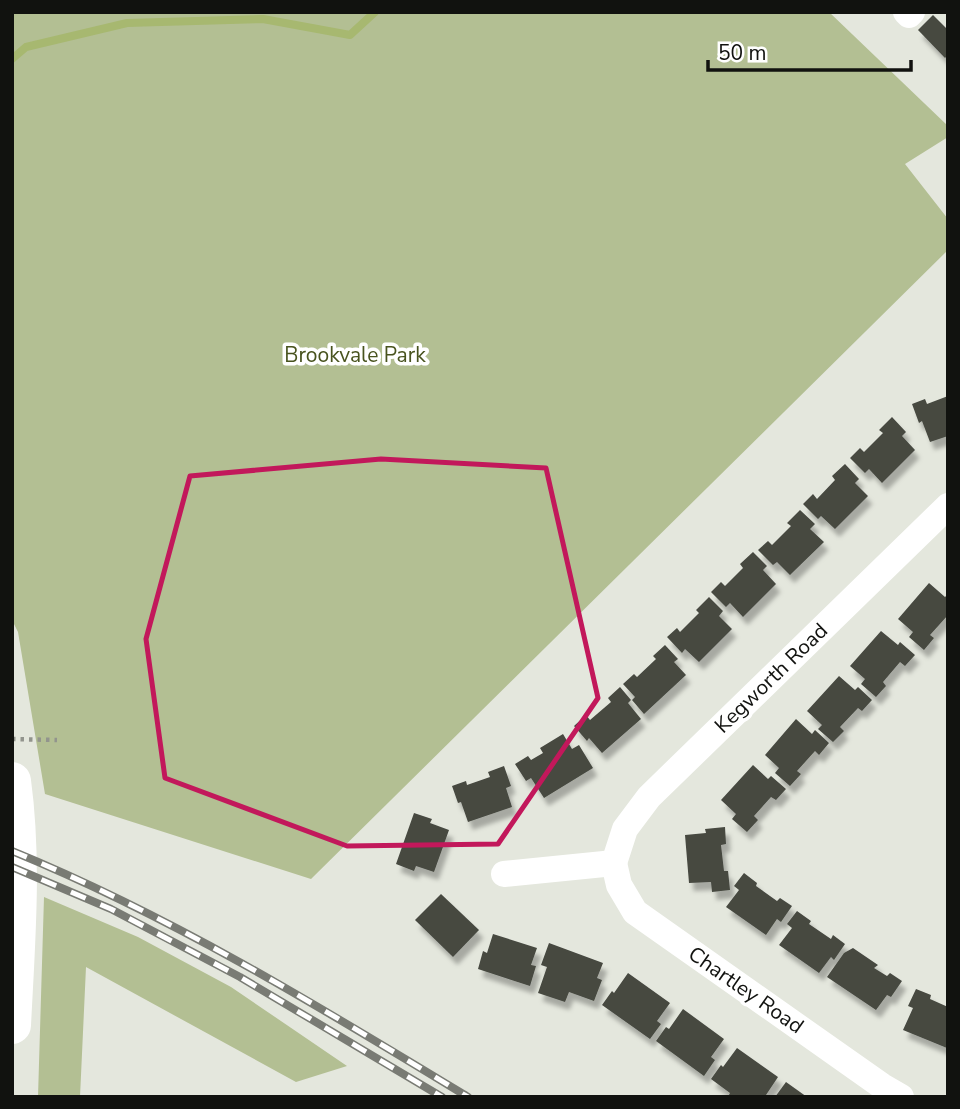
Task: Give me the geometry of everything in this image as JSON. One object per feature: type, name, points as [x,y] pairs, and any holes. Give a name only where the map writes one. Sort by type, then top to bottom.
[{"type":"highway","points":[[12,781],[18,883],[12,1024]]},
{"type":"street","name":"Kegworth Road","points":[[614,863],[625,829],[649,797],[948,506]]},
{"type":"street","points":[[504,874],[614,863]]},
{"type":"street","name":"Chartley Road","points":[[614,863],[619,885],[635,912],[881,1086],[901,1097]]},
{"type":"path","points":[[12,739],[57,740]]},
{"type":"highlighted area","points":[[381,459],[546,468],[598,698],[498,844],[347,846],[165,778],[146,639],[190,476]]},
{"type":"green space","name":"Brookvale Park","points":[[12,12],[829,12],[948,126],[948,137],[905,164],[948,219],[948,250],[311,879],[45,794],[18,632],[12,620]]},
{"type":"green space","points":[[44,897],[138,937],[231,987],[347,1066],[296,1082],[86,967],[80,1097],[38,1097]]},
{"type":"building","points":[[933,15],[948,30],[948,55],[945,58],[918,30]]},
{"type":"building","points":[[948,396],[948,436],[930,442],[912,404],[925,399],[927,404]]},
{"type":"building","points":[[892,417],[906,432],[902,436],[915,450],[882,483],[869,469],[865,473],[850,458],[860,448],[864,452],[883,433],[879,430]]},
{"type":"building","points":[[845,464],[859,479],[855,483],[868,496],[835,529],[821,516],[818,519],[803,504],[813,494],[817,499],[835,480],[832,476]]},
{"type":"building","points":[[800,510],[815,524],[810,529],[824,542],[790,575],[777,562],[773,565],[758,550],[768,541],[772,545],[791,526],[787,523]]},
{"type":"building","points":[[753,552],[767,566],[763,570],[776,584],[743,617],[730,603],[726,607],[711,592],[721,582],[725,586],[743,568],[740,564]]},
{"type":"building","points":[[929,583],[945,597],[948,594],[948,615],[930,635],[934,638],[924,650],[909,637],[913,632],[898,619]]},
{"type":"building","points":[[709,597],[723,611],[719,616],[732,629],[699,662],[685,649],[682,653],[667,637],[677,628],[680,632],[699,613],[696,610]]},
{"type":"building","points":[[881,631],[915,655],[905,666],[900,662],[883,682],[886,686],[876,697],[861,684],[865,679],[850,666]]},
{"type":"building","points":[[665,645],[678,659],[674,662],[686,675],[644,714],[632,700],[635,697],[623,684],[634,674],[637,677],[656,659],[653,656]]},
{"type":"building","points":[[839,676],[855,690],[858,687],[872,700],[862,711],[858,708],[840,727],[844,731],[833,742],[818,729],[822,725],[807,711]]},
{"type":"building","points":[[620,687],[641,719],[602,753],[574,726],[586,715],[590,720],[611,702],[608,698]]},
{"type":"building","points":[[796,719],[812,734],[815,730],[829,743],[819,755],[815,751],[797,771],[801,774],[790,786],[775,773],[779,768],[765,755]]},
{"type":"building","points":[[563,734],[572,749],[579,745],[593,768],[544,798],[531,778],[526,781],[515,764],[528,756],[531,760],[543,753],[540,748]]},
{"type":"building","points":[[753,765],[768,779],[771,776],[786,789],[776,800],[771,797],[754,816],[758,820],[747,832],[732,819],[736,814],[721,800]]},
{"type":"building","points":[[504,766],[511,786],[506,788],[512,807],[468,822],[452,786],[466,781],[467,785],[490,777],[488,772]]},
{"type":"building","points":[[414,813],[432,819],[430,823],[449,830],[434,872],[416,866],[414,871],[396,864]]},
{"type":"building","points":[[725,827],[726,844],[721,845],[724,871],[728,871],[730,890],[712,892],[711,882],[689,883],[685,835],[706,833],[705,829]]},
{"type":"building","points":[[744,873],[757,883],[756,886],[777,901],[780,898],[792,906],[781,922],[777,919],[766,935],[726,907],[739,890],[734,886]]},
{"type":"building","points":[[441,894],[479,930],[453,957],[415,920]]},
{"type":"building","points":[[797,911],[811,921],[809,924],[831,939],[833,935],[845,944],[834,960],[831,957],[819,973],[779,945],[792,928],[787,924]]},
{"type":"building","points":[[493,934],[537,948],[531,965],[536,966],[530,986],[478,969],[483,951],[487,953]]},
{"type":"building","points":[[549,943],[603,963],[597,978],[602,980],[594,1001],[569,992],[565,1002],[538,993],[547,967],[541,965]]},
{"type":"building","points":[[853,948],[878,965],[874,968],[887,976],[890,973],[902,981],[891,997],[887,995],[876,1010],[827,977],[844,953]]},
{"type":"building","points":[[628,973],[670,1003],[657,1021],[661,1024],[650,1039],[602,1005]]},
{"type":"building","points":[[916,989],[931,995],[930,999],[948,1007],[947,1048],[903,1030],[913,1008],[908,1006]]},
{"type":"building","points":[[683,1009],[724,1039],[711,1057],[715,1060],[704,1076],[656,1041],[666,1027],[669,1029]]},
{"type":"building","points":[[737,1048],[778,1077],[766,1095],[768,1097],[728,1097],[730,1093],[711,1079]]},
{"type":"building","points":[[786,1082],[807,1097],[775,1097]]},
{"type":"waterway","points":[[12,59],[26,47],[127,23],[263,19],[350,35],[375,12]]},
{"type":"railway","points":[[12,851],[188,934],[301,997],[468,1097]]},
{"type":"railway","points":[[12,867],[111,909],[240,977],[442,1097]]}]
